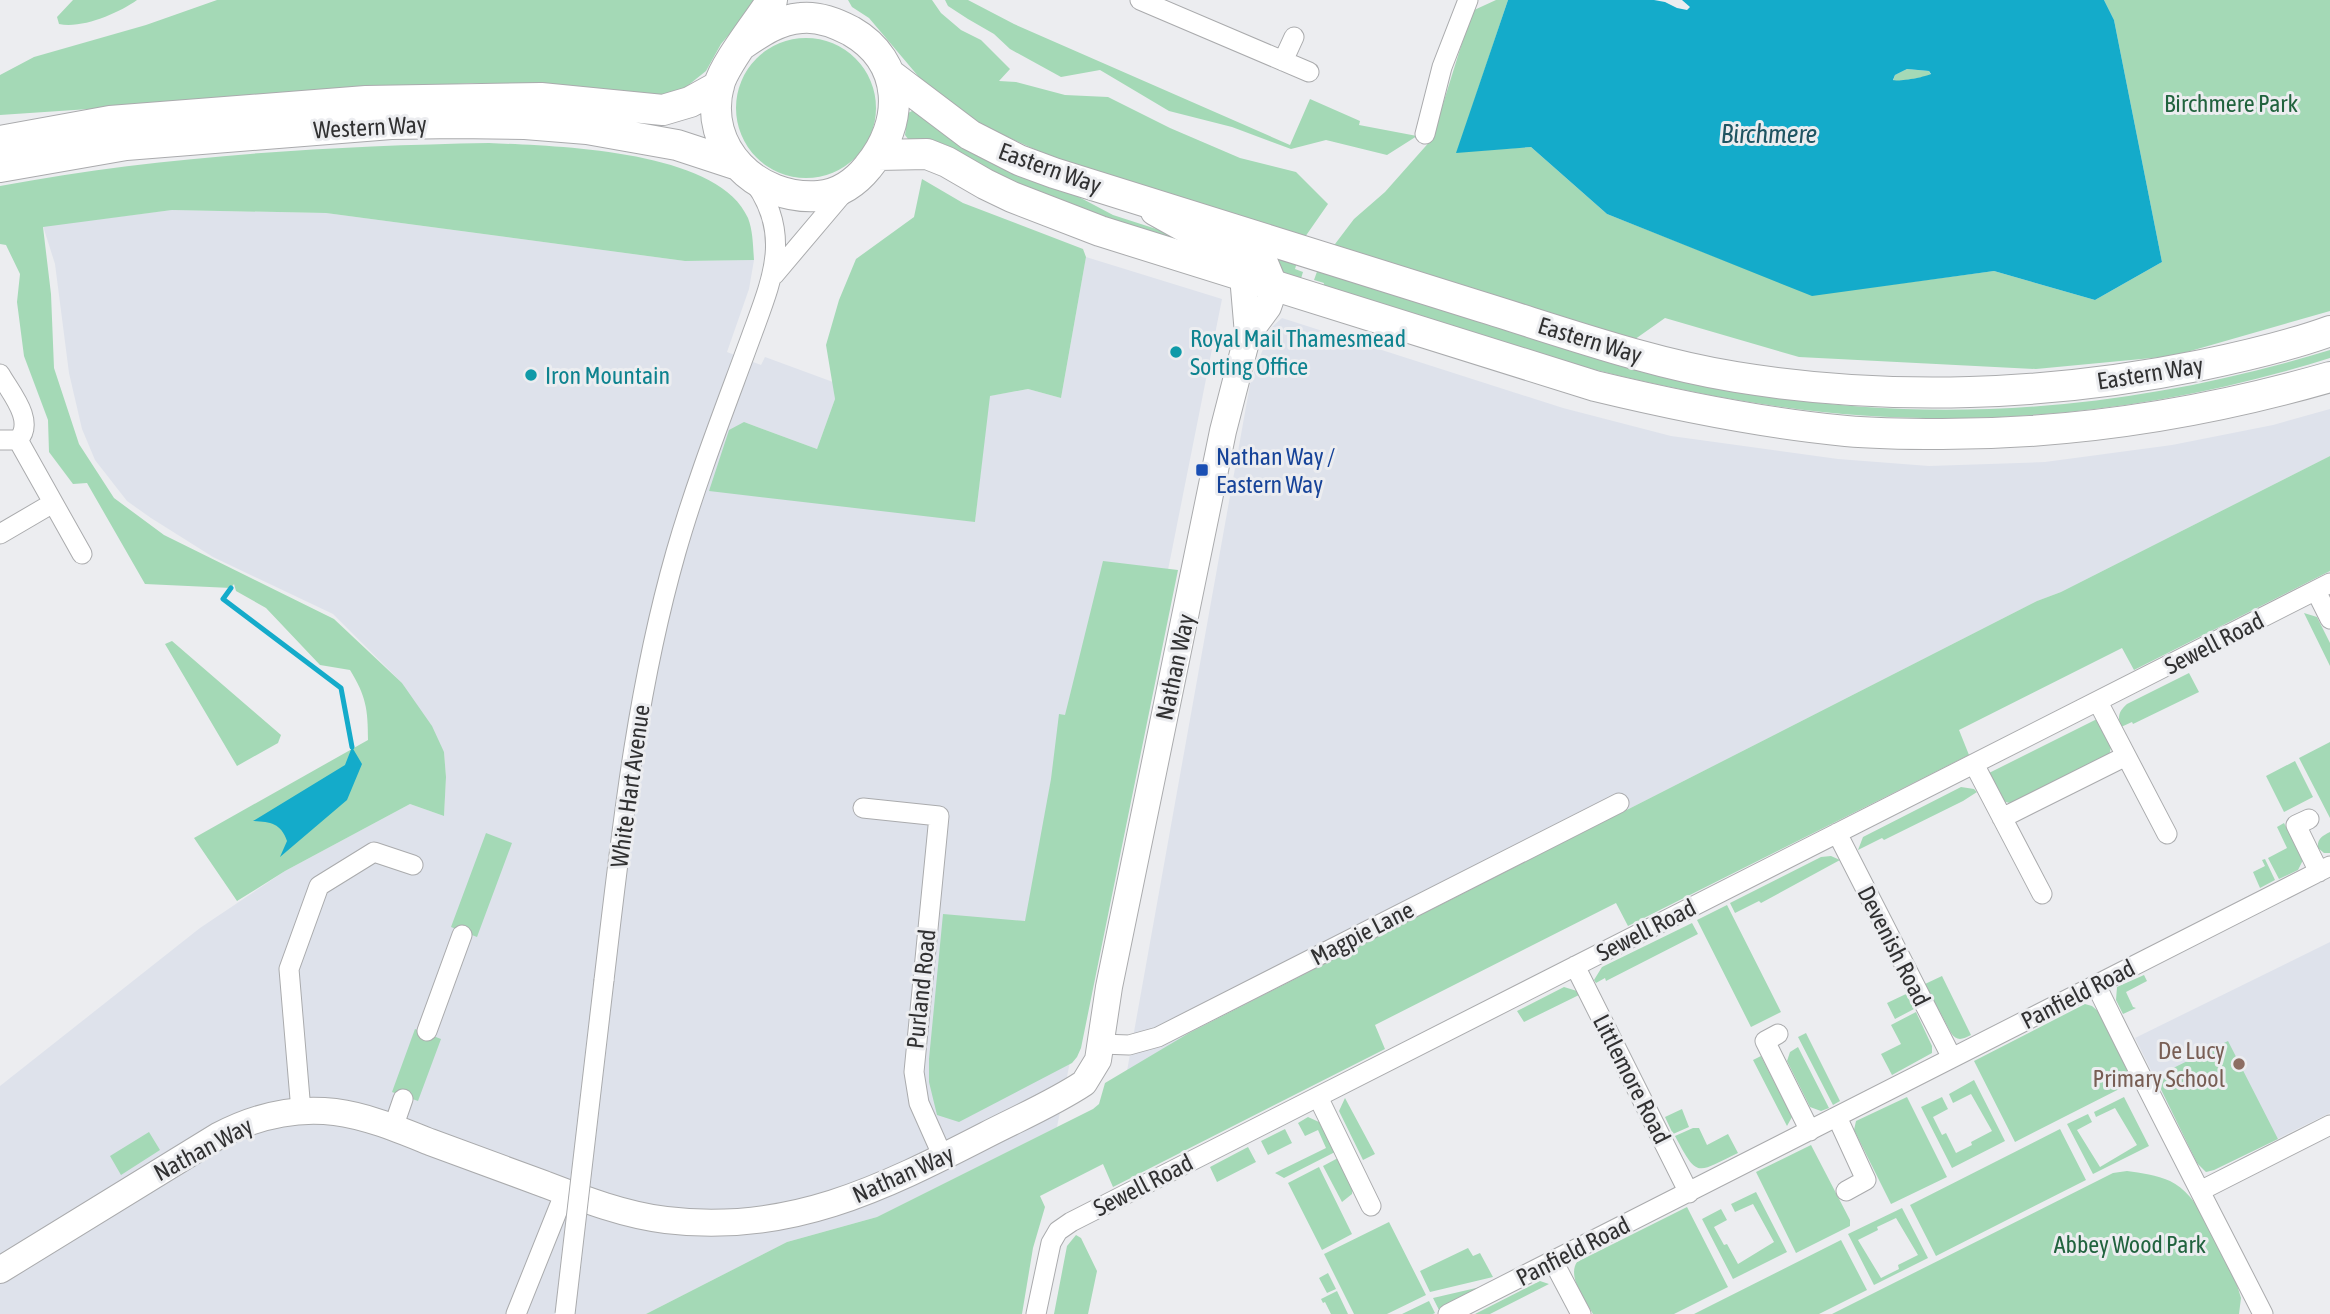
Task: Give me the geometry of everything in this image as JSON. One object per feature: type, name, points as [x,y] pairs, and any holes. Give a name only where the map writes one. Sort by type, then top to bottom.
[{"type":"main road","points":[[744,44],[771,25],[800,18],[819,19],[835,12],[865,39],[892,76],[895,106],[888,138],[878,155],[848,187],[822,196],[791,196],[765,187],[745,172],[725,146],[716,109],[719,86],[724,72],[772,0]]},
{"type":"main road","name":"Eastern Way","points":[[892,76],[946,119],[994,149],[1054,173],[1574,336],[1674,365],[1738,378],[1845,389],[1938,393],[2047,388],[2159,374],[2233,358],[2330,331]]},
{"type":"main road","name":"Western Way","points":[[0,141],[110,121],[366,101],[541,99],[663,110],[690,102],[719,86]]},
{"type":"main road","name":"Western Way","points":[[0,167],[126,145],[391,124],[456,122],[587,129],[677,145],[745,172]]},
{"type":"main road","name":"Eastern Way","points":[[878,155],[928,154],[1044,211],[1100,231],[1595,386],[1678,407],[1760,421],[1849,432],[2022,433],[2094,426],[2214,407],[2330,377]]},
{"type":"street","points":[[1140,0],[1309,72]]},
{"type":"street","points":[[1425,134],[1442,67],[1468,0]]},
{"type":"street","points":[[1283,61],[1294,37]]},
{"type":"street","name":"White Hart Avenue","points":[[565,1314],[630,767],[659,619],[695,489],[774,275],[775,227],[770,207],[745,172]]},
{"type":"street","name":"White Hart Avenue","points":[[774,275],[848,187]]},
{"type":"street","points":[[1122,194],[1197,236],[1258,257],[1265,263],[1275,287]]},
{"type":"street","name":"Nathan Way","points":[[0,1270],[240,1124],[272,1115],[301,1111],[335,1112],[393,1128],[631,1214],[707,1223],[737,1222],[775,1218],[840,1203],[868,1193],[1084,1083],[1098,1060],[1109,987],[1220,444],[1248,334],[1243,276]]},
{"type":"street","name":"Nathan Way","points":[[1248,334],[1268,307],[1275,287]]},
{"type":"street","points":[[0,374],[25,417],[25,428],[9,440],[53,503],[82,554]]},
{"type":"street","points":[[0,534],[53,503]]},
{"type":"street","points":[[2323,587],[2330,618]]},
{"type":"street","name":"Sewell Road","points":[[1036,1314],[1051,1243],[1058,1231],[1070,1222],[2323,587]]},
{"type":"street","points":[[2098,702],[2167,834]]},
{"type":"street","points":[[2002,818],[2126,756]]},
{"type":"street","points":[[1974,764],[2042,894]]},
{"type":"street","name":"Magpie Lane","points":[[1101,1044],[1129,1045],[1158,1037],[1619,803]]},
{"type":"street","name":"Purland Road","points":[[863,808],[939,816],[914,1072],[919,1104],[943,1157]]},
{"type":"street","name":"Panfield Road","points":[[1448,1314],[2325,869],[2296,825],[2309,819]]},
{"type":"street","name":"Devenish Road","points":[[1837,833],[1951,1058]]},
{"type":"street","points":[[301,1111],[289,969],[318,886],[374,852],[413,866]]},
{"type":"street","points":[[427,1031],[462,935]]},
{"type":"street","name":"Littlemore Road","points":[[1575,966],[1689,1193]]},
{"type":"street","points":[[2096,985],[2263,1314]]},
{"type":"street","points":[[1778,1034],[1765,1041],[1810,1131]]},
{"type":"street","points":[[1318,1097],[1371,1206]]},
{"type":"street","points":[[393,1128],[403,1099]]},
{"type":"street","points":[[1837,1117],[1866,1180],[1846,1191]]},
{"type":"street","points":[[2200,1191],[2330,1125]]},
{"type":"street","points":[[516,1314],[565,1192]]},
{"type":"street","points":[[1553,1261],[1581,1314]]},
{"type":"shaded area","points":[[172,210],[326,213],[685,261],[754,260],[749,289],[727,352],[761,365],[765,357],[833,382],[835,399],[817,449],[744,422],[975,522],[989,396],[1028,389],[1061,398],[1086,257],[1222,299],[1057,1127],[877,1217],[787,1242],[646,1314],[0,1314],[0,1086],[200,928],[285,871],[410,804],[444,816],[444,752],[402,683],[333,614],[213,557],[151,518],[127,501],[95,460],[82,429],[69,373],[55,264],[43,226]]},
{"type":"shaded area","points":[[1282,318],[1563,408],[1671,436],[1838,459],[1929,466],[2045,462],[2172,445],[2273,425],[2330,409],[2330,456],[2061,592],[2037,601],[1189,1033],[1127,1071],[1251,379],[1272,327]]},
{"type":"shaded area","name":"De Lucy Primary School","points":[[2330,942],[2330,1113],[2206,1172],[2197,1163],[2135,1038]]},
{"type":"green space","points":[[73,0],[137,0],[100,19],[78,24],[59,24],[57,17]]},
{"type":"green space","points":[[217,0],[758,0],[721,44],[706,71],[681,91],[658,95],[598,88],[472,83],[0,115],[0,75],[34,57],[146,25]]},
{"type":"green space","points":[[848,0],[932,0],[941,13],[961,30],[981,40],[1010,69],[999,81],[1016,82],[1065,95],[1108,97],[1170,128],[1240,158],[1296,172],[1328,204],[1305,237],[1062,162],[962,116],[924,83],[869,18],[852,7]]},
{"type":"green space","points":[[945,0],[968,0],[1014,24],[1290,145],[1310,99],[1360,121],[1359,125],[1417,136],[1387,155],[1326,140],[1291,149],[1232,127],[1169,111],[1100,70],[1061,77],[1010,49],[994,34],[948,6]]},
{"type":"green space","name":"Birchmere Park","points":[[1496,0],[1508,0],[1457,152],[1531,147],[1607,214],[1812,295],[1994,271],[2095,300],[2162,262],[2114,20],[2104,0],[2330,0],[2330,311],[2173,356],[2036,369],[1799,357],[1665,318],[1631,342],[1332,248],[1354,219],[1385,192],[1432,139],[1472,11]]},
{"type":"green space","points":[[806,38],[833,43],[856,58],[871,81],[876,108],[871,135],[856,158],[833,173],[806,178],[779,173],[756,158],[741,135],[736,108],[741,81],[756,58],[779,43]]},
{"type":"green space","points":[[1907,69],[1929,71],[1931,75],[1893,81],[1895,75]]},
{"type":"green space","points":[[914,110],[1113,215],[1246,258],[1093,219],[979,165],[946,145],[931,140],[908,139],[905,135],[908,113]]},
{"type":"green space","points":[[489,143],[552,146],[631,156],[670,165],[704,178],[731,195],[748,218],[754,260],[685,261],[326,213],[172,210],[43,227],[51,294],[54,368],[79,444],[114,498],[164,535],[334,619],[402,683],[432,726],[444,752],[444,816],[410,804],[285,871],[237,901],[194,838],[368,740],[367,711],[363,695],[350,670],[320,665],[266,608],[236,591],[234,584],[231,588],[145,584],[87,483],[73,484],[49,452],[48,420],[24,356],[17,302],[20,274],[6,245],[0,244],[0,186],[121,167],[243,154]]},
{"type":"green space","points":[[922,179],[963,203],[1083,249],[1086,257],[1061,398],[1028,389],[990,396],[975,522],[709,491],[729,430],[744,422],[817,449],[835,399],[826,345],[839,300],[856,259],[914,217]]},
{"type":"green space","points":[[1270,251],[1298,259],[1295,269],[1303,272],[1299,285],[1282,279]]},
{"type":"green space","points":[[1319,266],[1683,380],[1764,396],[1845,406],[1927,410],[2008,408],[2089,401],[2170,389],[2250,372],[2330,350],[2330,358],[2196,393],[2128,405],[1990,417],[1851,415],[1723,398],[1550,358],[1322,291],[1324,283],[1314,280]]},
{"type":"green space","points":[[2330,456],[2330,571],[2134,670],[2122,648],[1959,730],[1969,755],[1628,926],[1616,903],[1375,1025],[1385,1049],[1113,1187],[1103,1164],[1040,1196],[1045,1207],[1033,1248],[1022,1314],[646,1314],[787,1242],[877,1217],[1093,1109],[1099,1104],[1105,1083],[1189,1033],[2037,601],[2061,592]]},
{"type":"green space","points":[[1103,561],[1178,570],[1081,1048],[1072,1063],[959,1122],[937,1115],[929,1082],[943,914],[1025,921],[1051,779],[1059,714],[1065,715]]},
{"type":"green space","points":[[2304,613],[2317,617],[2330,643],[2330,666]]},
{"type":"green space","points":[[172,641],[281,735],[278,743],[237,766],[165,644]]},
{"type":"green space","points":[[2189,673],[2199,692],[2133,724],[2132,722],[2121,727],[2120,714],[2127,704]]},
{"type":"green space","points":[[2097,719],[2112,743],[2109,756],[2013,804],[1999,800],[1989,773]]},
{"type":"green space","points":[[2330,742],[2330,818],[2299,758]]},
{"type":"green space","points":[[2295,761],[2313,797],[2284,812],[2266,776]]},
{"type":"green space","points":[[1961,787],[1977,792],[1884,840],[1882,838],[1858,850],[1863,837]]},
{"type":"green space","points":[[2284,823],[2303,860],[2298,870],[2279,879],[2268,858],[2287,848],[2277,827]]},
{"type":"green space","points":[[2330,832],[2330,853],[2324,853],[2318,848],[2318,842]]},
{"type":"green space","points":[[486,833],[512,843],[477,937],[451,927]]},
{"type":"green space","points":[[1831,856],[1840,860],[1761,903],[1759,901],[1735,913],[1730,903],[1821,857]]},
{"type":"green space","points":[[2265,859],[2275,880],[2260,888],[2253,872],[2265,866],[2262,860]]},
{"type":"green space","points":[[1727,905],[1781,1012],[1751,1027],[1697,920]]},
{"type":"green space","points":[[1692,923],[1698,934],[1606,981],[1605,978],[1596,983],[1594,980],[1602,967]]},
{"type":"green space","points":[[2144,975],[2147,981],[2126,992],[2136,1008],[2123,1014],[2116,1000],[2117,987]]},
{"type":"green space","points":[[1942,976],[1971,1035],[1965,1038],[1958,1039],[1953,1036],[1925,984]]},
{"type":"green space","points":[[1564,987],[1577,991],[1579,995],[1524,1022],[1517,1011]]},
{"type":"green space","points":[[1906,994],[1914,1009],[1895,1019],[1887,1003]]},
{"type":"green space","points":[[2085,1004],[2099,1012],[2133,1082],[2015,1142],[1974,1061]]},
{"type":"green space","points":[[1916,1012],[1932,1046],[1932,1053],[1892,1075],[1881,1054],[1901,1044],[1891,1025]]},
{"type":"green space","points":[[415,1029],[441,1039],[418,1101],[392,1092]]},
{"type":"green space","points":[[1806,1033],[1840,1101],[1833,1105],[1798,1037]]},
{"type":"green space","points":[[2228,1041],[2278,1139],[2206,1172],[2197,1163],[2155,1077]]},
{"type":"green space","points":[[1798,1047],[1829,1108],[1821,1111],[1810,1107],[1787,1061],[1790,1052]]},
{"type":"green space","points":[[1761,1056],[1792,1117],[1787,1126],[1753,1060]]},
{"type":"green space","points":[[1974,1080],[2005,1141],[1952,1168],[1921,1107],[1942,1097],[1948,1109],[1933,1117],[1942,1135],[1946,1133],[1956,1153],[1972,1145],[1971,1142],[1992,1131],[1971,1094],[1953,1103],[1949,1094]]},
{"type":"green space","points":[[1907,1097],[1947,1177],[1891,1204],[1854,1130],[1856,1121]]},
{"type":"green space","points":[[2124,1097],[2149,1146],[2093,1174],[2067,1124],[2088,1114],[2092,1122],[2077,1130],[2100,1167],[2137,1145],[2115,1108],[2096,1117],[2094,1112]]},
{"type":"green space","points":[[1345,1098],[1375,1154],[1363,1160],[1339,1111]]},
{"type":"green space","points":[[1682,1109],[1689,1127],[1673,1134],[1665,1117]]},
{"type":"green space","points":[[1308,1117],[1319,1122],[1335,1152],[1284,1178],[1275,1173],[1326,1148],[1318,1130],[1305,1136],[1298,1123]]},
{"type":"green space","points":[[1699,1128],[1707,1145],[1728,1134],[1738,1153],[1706,1168],[1694,1166],[1675,1136]]},
{"type":"green space","points":[[1285,1129],[1292,1143],[1268,1155],[1261,1141]]},
{"type":"green space","points":[[2060,1129],[2086,1180],[1936,1256],[1910,1205]]},
{"type":"green space","points":[[149,1132],[160,1150],[121,1175],[110,1156]]},
{"type":"green space","points":[[1811,1145],[1850,1220],[1850,1226],[1796,1253],[1756,1172]]},
{"type":"green space","points":[[1248,1147],[1256,1162],[1217,1182],[1210,1167]]},
{"type":"green space","points":[[1338,1158],[1353,1186],[1352,1194],[1342,1202],[1323,1166]]},
{"type":"green space","points":[[1319,1167],[1352,1234],[1322,1250],[1288,1183]]},
{"type":"green space","name":"Abbey Wood Park","points":[[2127,1171],[2170,1181],[2192,1200],[2210,1227],[2237,1285],[2241,1298],[2239,1314],[1832,1314],[2113,1173]]},
{"type":"green space","points":[[1756,1192],[1787,1252],[1733,1279],[1702,1219],[1721,1209],[1727,1220],[1714,1227],[1738,1264],[1774,1242],[1753,1204],[1735,1212],[1731,1204]]},
{"type":"green space","points":[[1687,1207],[1728,1287],[1674,1314],[1593,1314],[1576,1281],[1574,1268],[1577,1262]]},
{"type":"green space","points":[[1902,1208],[1928,1258],[1874,1285],[1848,1234]],"holes":[[[1896,1218],[1918,1255],[1881,1278],[1858,1240]]]},
{"type":"green space","points":[[1389,1222],[1426,1295],[1387,1314],[1354,1314],[1324,1254]]},
{"type":"green space","points":[[1076,1235],[1081,1238],[1097,1271],[1088,1314],[1054,1314],[1067,1246]]},
{"type":"green space","points":[[1841,1240],[1867,1290],[1819,1314],[1694,1314]]},
{"type":"green space","points":[[1468,1248],[1473,1256],[1480,1253],[1493,1277],[1430,1292],[1420,1271]]},
{"type":"green space","points":[[1328,1273],[1336,1289],[1327,1293],[1319,1278]]},
{"type":"green space","points":[[1540,1281],[1549,1284],[1490,1314],[1475,1314]]},
{"type":"green space","points":[[1489,1285],[1439,1310],[1433,1298]]},
{"type":"green space","points":[[1337,1291],[1348,1314],[1331,1314],[1321,1299]]},
{"type":"green space","points":[[1429,1301],[1435,1313],[1433,1314],[1402,1314]]},
{"type":"water","name":"Birchmere","points":[[1508,0],[1654,0],[1687,10],[1690,7],[1682,0],[2104,0],[2114,20],[2162,262],[2095,300],[1994,271],[1812,296],[1607,214],[1531,147],[1456,153]],"holes":[[[1907,69],[1929,71],[1931,74],[1893,80],[1895,75]]]},
{"type":"water","points":[[352,747],[362,764],[347,800],[280,857],[287,841],[282,830],[270,823],[253,821],[345,765]]},
{"type":"waterway","points":[[231,588],[223,599],[341,688],[352,747]]},
{"type":"place","name":"Royal Mail Thamesmead Sorting Office","points":[[1176,352]]},
{"type":"place","name":"Iron Mountain","points":[[531,375]]},
{"type":"place","name":"Nathan Way / Eastern Way","points":[[1202,470]]},
{"type":"place","name":"De Lucy Primary School","points":[[2239,1064]]}]
